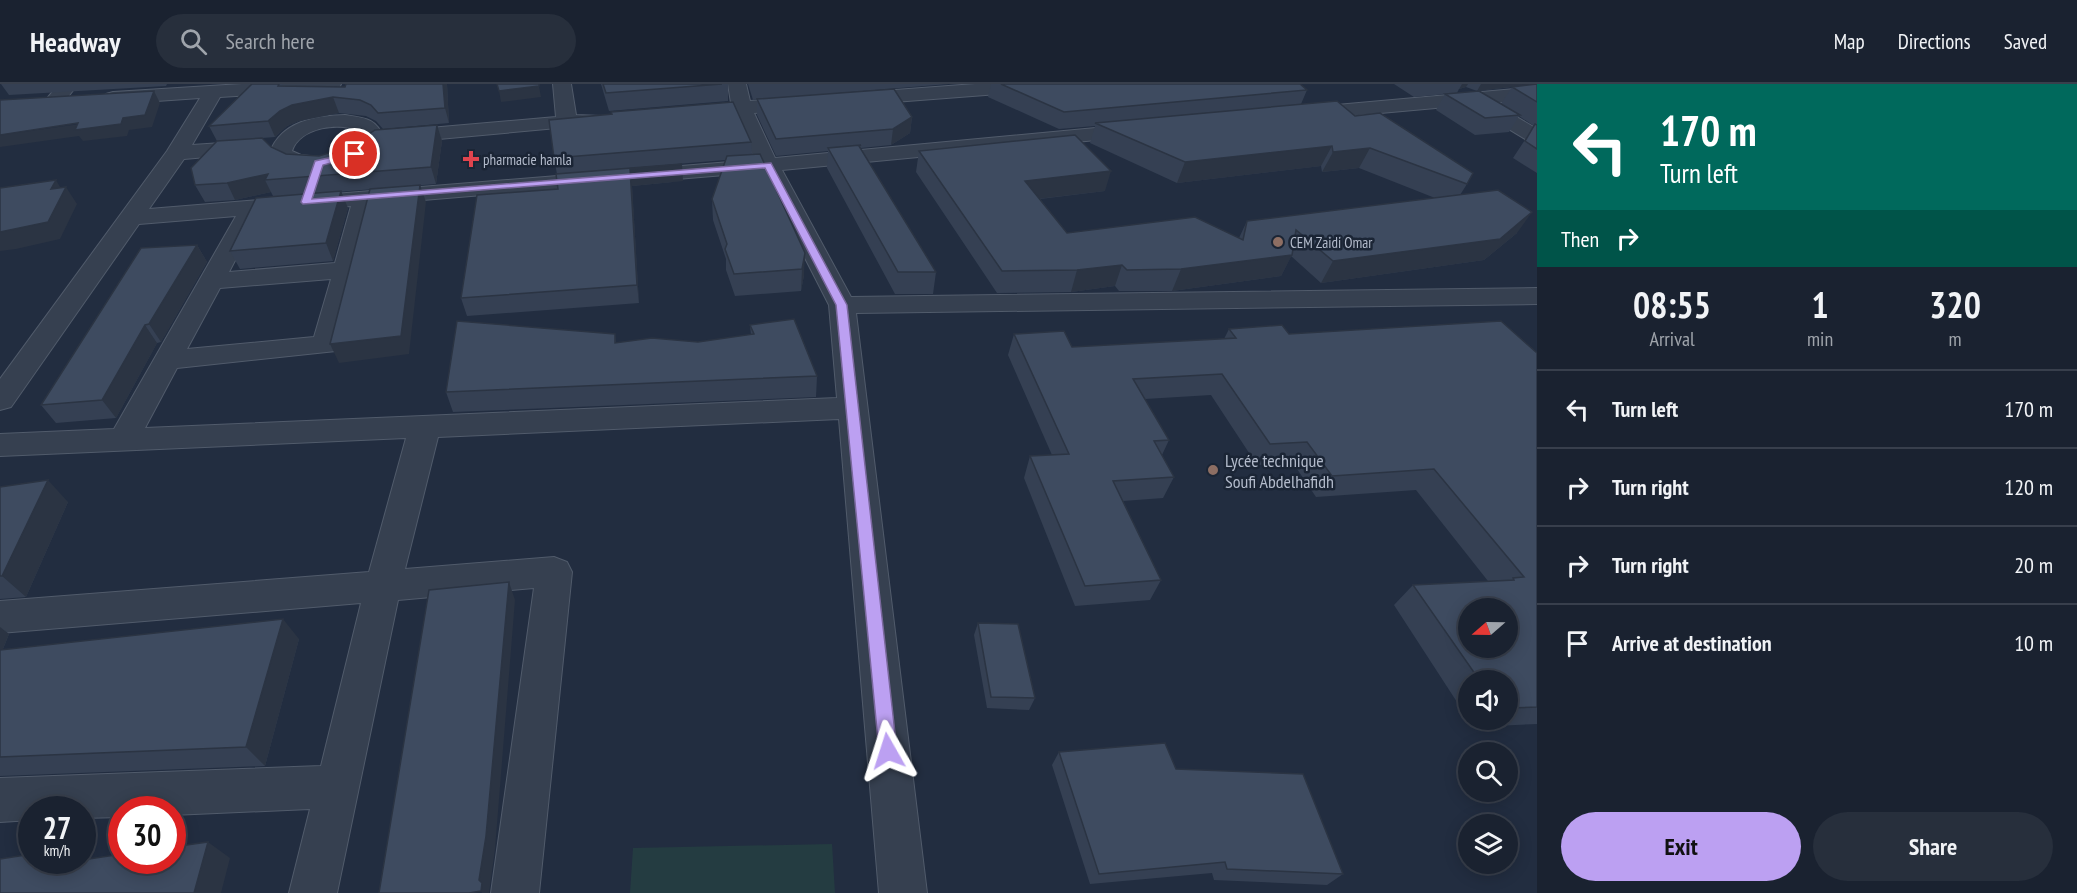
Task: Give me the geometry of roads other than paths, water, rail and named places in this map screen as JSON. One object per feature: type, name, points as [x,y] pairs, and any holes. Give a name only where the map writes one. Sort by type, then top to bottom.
[{"type":"street","points":[[99,99],[333,84]]},
{"type":"street","points":[[334,122],[346,84]]},
{"type":"street","points":[[562,84],[567,123]]},
{"type":"street","points":[[737,84],[742,108],[768,165],[842,305],[903,893]]},
{"type":"street","points":[[672,114],[1049,84]]},
{"type":"street","points":[[1448,84],[1537,138]]},
{"type":"street","points":[[32,103],[54,102],[73,92]]},
{"type":"street","points":[[0,400],[177,153],[213,93]]},
{"type":"street","points":[[1287,116],[1537,93]]},
{"type":"street","points":[[1303,98],[1322,112]]},
{"type":"street","points":[[374,138],[371,128],[364,124],[334,122],[303,128],[285,140],[281,145],[281,152],[286,158],[295,161],[337,159],[364,149],[374,138],[614,119]]},
{"type":"street","points":[[132,217],[768,165],[1157,128]]},
{"type":"street","points":[[177,153],[281,145]]},
{"type":"street","points":[[306,202],[337,159]]},
{"type":"street","points":[[167,360],[326,345],[365,197]]},
{"type":"street","points":[[123,440],[252,207]]},
{"type":"street","points":[[211,281],[346,270]]},
{"type":"street","points":[[842,305],[1537,296]]},
{"type":"street","points":[[0,445],[852,408]]},
{"type":"street","points":[[313,893],[383,586],[425,427]]},
{"type":"street","points":[[0,617],[554,572],[515,893]]},
{"type":"street","points":[[0,800],[337,787]]},
{"type":"place","name":"pharmacie hamla","points":[[471,159]]},
{"type":"place","name":"CEM Zaidi Omar","points":[[1278,242]]},
{"type":"place","name":"Lycée technique Soufi Abdelhafidh","points":[[1213,470]]}]
